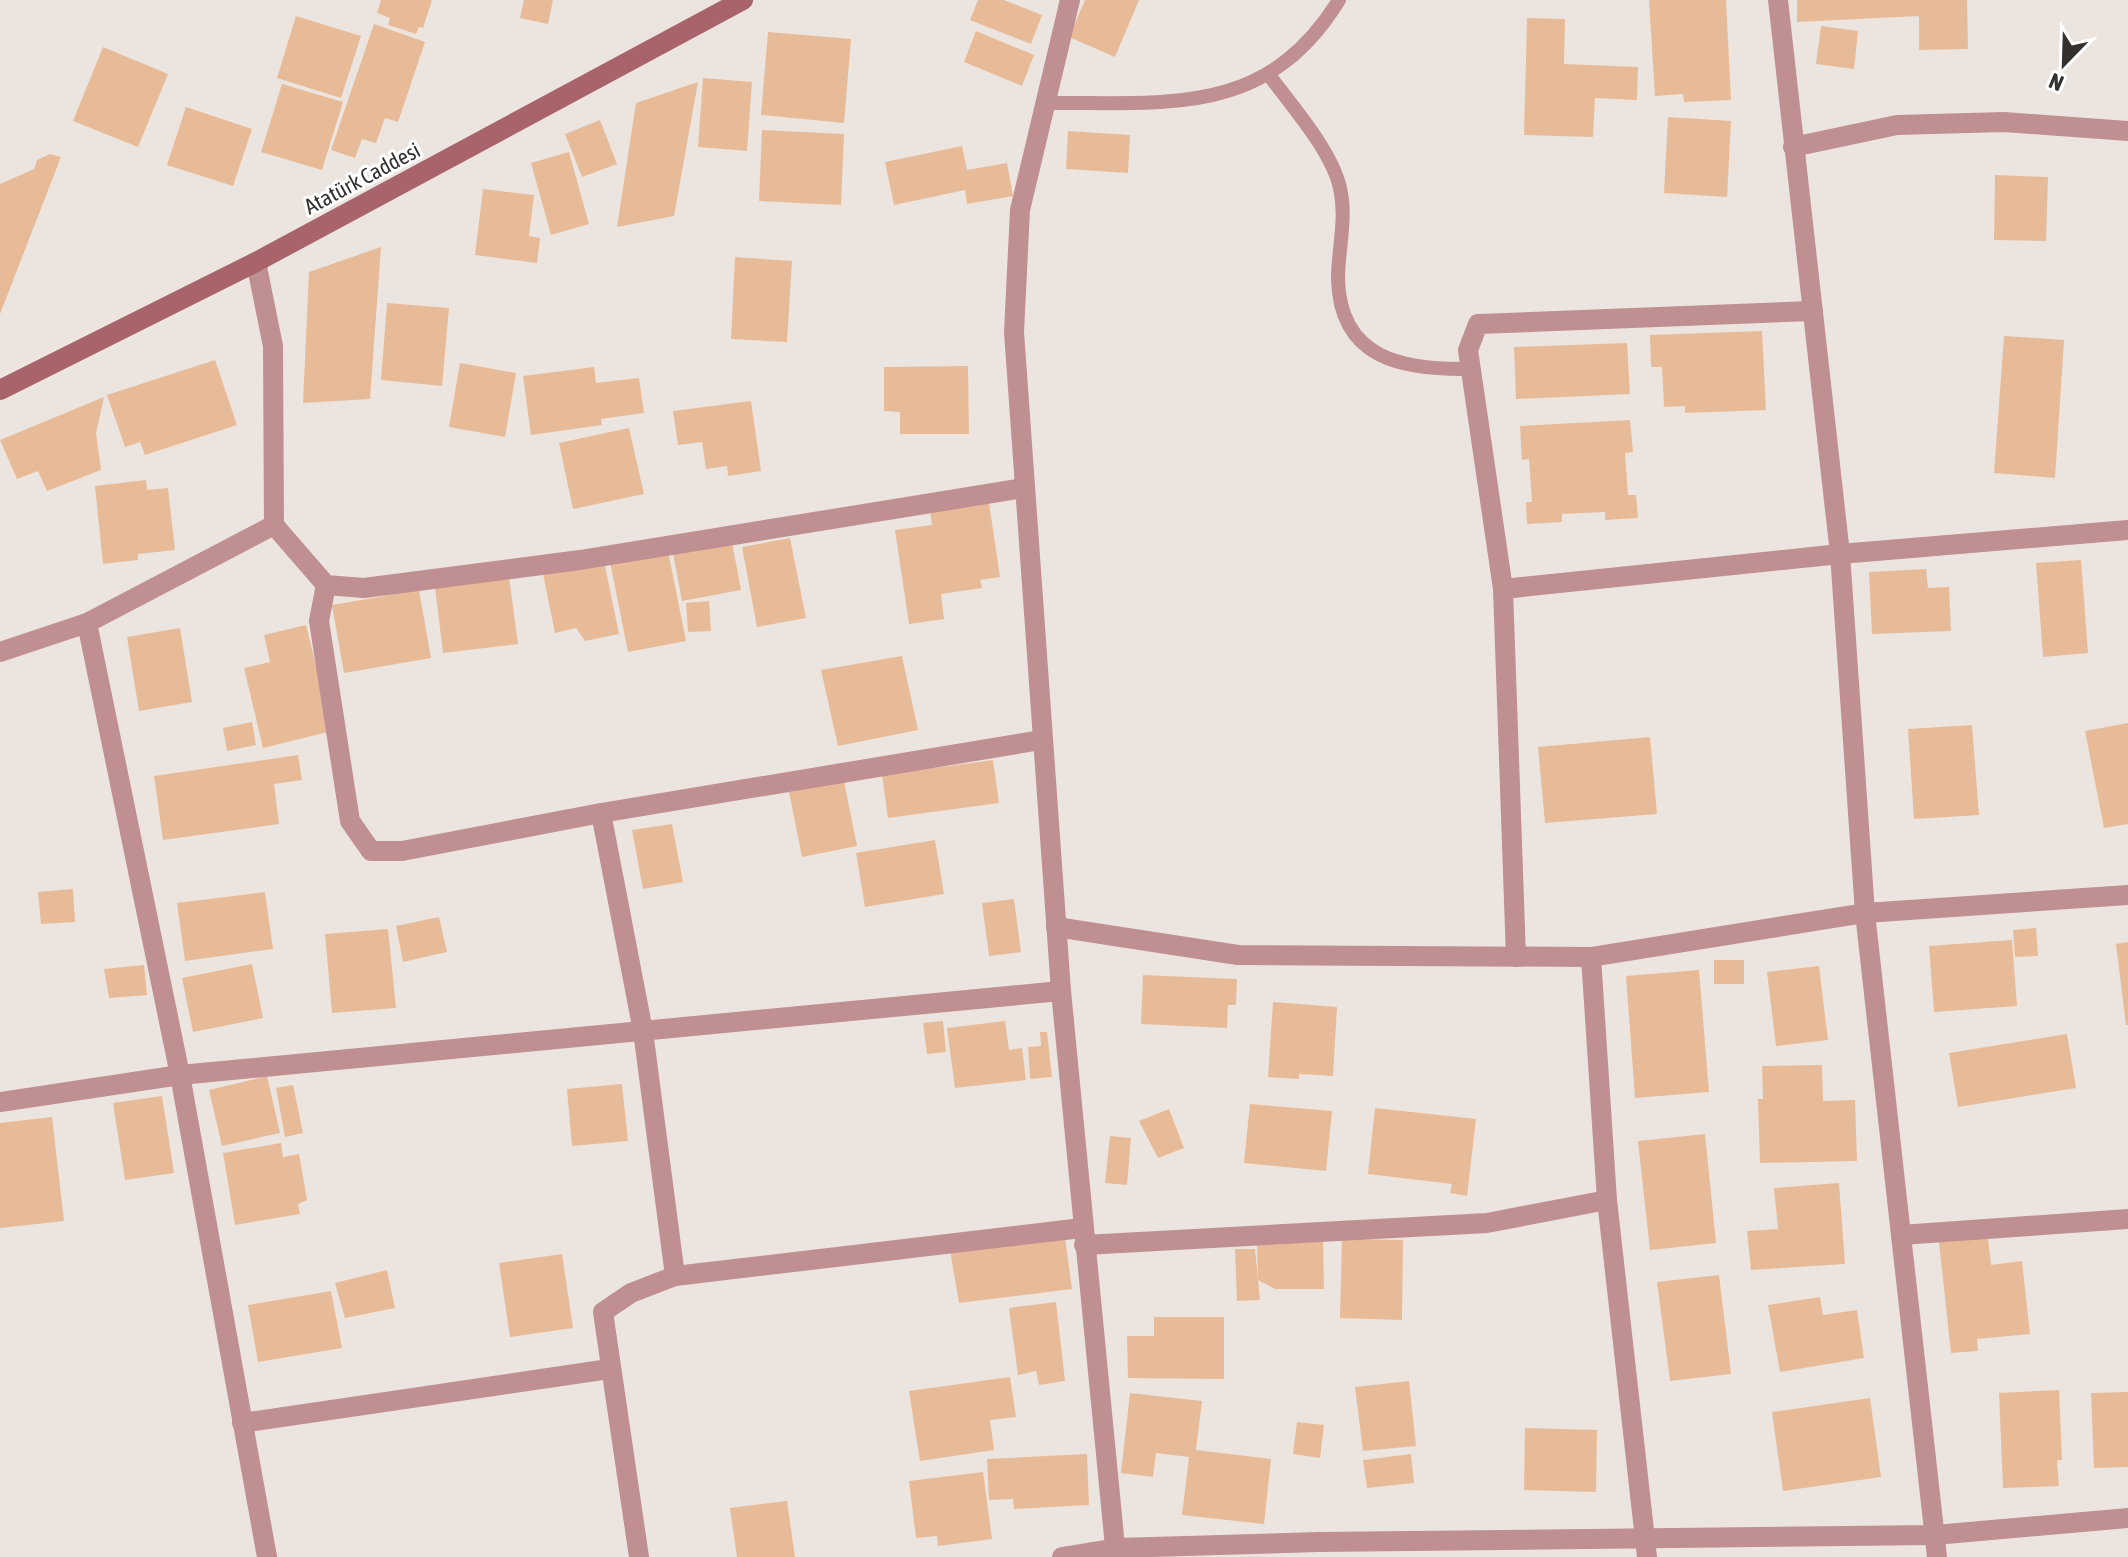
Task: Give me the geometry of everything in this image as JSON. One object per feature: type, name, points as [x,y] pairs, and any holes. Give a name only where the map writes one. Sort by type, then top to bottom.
[{"type":"main road","name":"Atatürk Caddesi","points":[[0,390],[256,262],[743,0]]},
{"type":"street","points":[[1070,0],[1020,210],[1014,280],[1024,488],[1061,991],[1083,1237],[1117,1552]]},
{"type":"street","points":[[1778,0],[1840,554],[1865,913],[1937,1557]]},
{"type":"street","points":[[1793,147],[1897,125],[2004,122],[2128,131]]},
{"type":"street","points":[[256,262],[273,346],[274,525],[326,585],[364,588],[580,560],[1024,488]]},
{"type":"street","points":[[1516,957],[1503,589],[1468,350],[1478,324],[1813,311]]},
{"type":"street","points":[[0,652],[87,623],[274,525]]},
{"type":"street","points":[[1503,589],[1840,554],[2128,530]]},
{"type":"street","points":[[326,585],[319,621],[350,821],[371,851],[402,851],[601,813],[1041,740]]},
{"type":"street","points":[[87,623],[180,1075],[267,1557]]},
{"type":"street","points":[[601,813],[643,1031],[675,1276]]},
{"type":"street","points":[[1056,927],[1238,955],[1591,957],[1865,913],[2128,895]]},
{"type":"street","points":[[1591,957],[1607,1200],[1646,1548]]},
{"type":"street","points":[[0,1102],[180,1075],[1061,991]]},
{"type":"street","points":[[639,1557],[603,1312],[631,1293],[675,1276],[1083,1237],[1487,1223],[1607,1200]]},
{"type":"street","points":[[1901,1235],[2128,1219]]},
{"type":"street","points":[[242,1423],[609,1369]]},
{"type":"street","points":[[1062,1557],[1319,1542],[1646,1548],[1935,1535],[2128,1518]]},
{"type":"lane","points":[[1047,103],[1185,102],[1229,93],[1269,75],[1319,32],[1339,0]]},
{"type":"lane","points":[[1269,75],[1306,125],[1340,187],[1343,217],[1338,279],[1342,306],[1352,329],[1377,355],[1398,365],[1470,369]]},
{"type":"building","points":[[381,0],[432,0],[423,28],[419,27],[416,34],[388,25],[390,18],[377,13]]},
{"type":"building","points":[[524,0],[553,0],[548,24],[520,18]]},
{"type":"building","points":[[978,0],[1004,0],[1042,15],[1031,44],[970,20]]},
{"type":"building","points":[[1085,0],[1139,0],[1115,57],[1069,37]]},
{"type":"building","points":[[1649,0],[1726,0],[1731,100],[1684,102],[1683,94],[1655,96]]},
{"type":"building","points":[[1797,0],[1967,0],[1968,49],[1919,50],[1919,16],[1797,22]]},
{"type":"building","points":[[296,16],[361,36],[341,98],[277,78]]},
{"type":"building","points":[[1527,18],[1565,19],[1564,64],[1638,67],[1637,100],[1595,98],[1593,137],[1524,135]]},
{"type":"building","points":[[374,24],[425,42],[398,122],[385,118],[376,143],[362,139],[355,158],[331,150]]},
{"type":"building","points":[[1821,26],[1858,31],[1854,69],[1816,64]]},
{"type":"building","points":[[976,31],[1034,55],[1022,86],[964,62]]},
{"type":"building","points":[[768,32],[851,39],[844,123],[761,115]]},
{"type":"building","points":[[103,47],[168,74],[138,147],[73,121]]},
{"type":"building","points":[[703,78],[752,82],[747,151],[698,147]]},
{"type":"building","points":[[698,82],[674,216],[617,227],[636,103]]},
{"type":"building","points":[[282,84],[343,102],[322,170],[261,152]]},
{"type":"building","points":[[186,107],[252,129],[233,186],[167,165]]},
{"type":"building","points":[[1668,117],[1731,121],[1727,197],[1664,193]]},
{"type":"building","points":[[600,120],[617,164],[582,177],[565,134]]},
{"type":"building","points":[[762,130],[844,134],[841,205],[759,201]]},
{"type":"building","points":[[1068,131],[1130,135],[1128,173],[1066,169]]},
{"type":"building","points":[[962,146],[967,170],[1007,163],[1013,196],[967,204],[965,190],[894,205],[885,162]]},
{"type":"building","points":[[569,152],[589,224],[551,235],[531,163]]},
{"type":"building","points":[[50,154],[61,157],[0,314],[0,184],[34,169],[37,160]]},
{"type":"building","points":[[1995,175],[2048,177],[2046,241],[1994,240]]},
{"type":"building","points":[[483,189],[534,195],[529,236],[540,238],[537,263],[475,255]]},
{"type":"building","points":[[381,247],[370,399],[303,403],[309,272]]},
{"type":"building","points":[[735,257],[792,261],[787,342],[731,339]]},
{"type":"building","points":[[387,303],[449,308],[442,386],[381,380]]},
{"type":"building","points":[[1762,331],[1766,410],[1685,413],[1685,406],[1664,407],[1662,367],[1651,367],[1650,335]]},
{"type":"building","points":[[2004,336],[2064,340],[2055,478],[1994,473]]},
{"type":"building","points":[[1627,343],[1630,394],[1516,399],[1514,347]]},
{"type":"building","points":[[215,360],[237,425],[145,455],[140,442],[125,447],[107,395]]},
{"type":"building","points":[[460,363],[516,373],[505,437],[449,427]]},
{"type":"building","points":[[968,366],[969,434],[900,434],[900,412],[884,411],[884,367]]},
{"type":"building","points":[[594,367],[596,383],[639,378],[644,413],[601,419],[602,425],[531,435],[523,376]]},
{"type":"building","points":[[104,397],[96,433],[101,470],[47,491],[38,471],[17,479],[0,440]]},
{"type":"building","points":[[751,401],[761,471],[728,476],[727,466],[706,469],[702,442],[678,445],[673,411]]},
{"type":"building","points":[[1630,420],[1633,452],[1625,453],[1628,495],[1636,495],[1638,518],[1605,520],[1605,512],[1562,514],[1562,522],[1527,524],[1526,502],[1532,502],[1529,459],[1522,460],[1520,426]]},
{"type":"building","points":[[629,428],[644,494],[573,509],[559,443]]},
{"type":"building","points":[[146,480],[147,490],[168,488],[175,550],[138,554],[138,560],[103,564],[95,486]]},
{"type":"building","points":[[989,503],[1000,577],[980,580],[982,588],[941,594],[944,619],[909,624],[895,530],[932,525],[930,511]]},
{"type":"building","points":[[731,537],[741,590],[682,601],[672,548]]},
{"type":"building","points":[[790,538],[806,618],[757,627],[742,547]]},
{"type":"building","points":[[668,551],[686,641],[628,652],[610,562]]},
{"type":"building","points":[[2081,560],[2088,653],[2043,657],[2036,563]]},
{"type":"building","points":[[604,561],[619,634],[585,641],[576,628],[555,633],[543,574]]},
{"type":"building","points":[[1926,569],[1928,588],[1949,587],[1951,631],[1872,634],[1869,572]]},
{"type":"building","points":[[509,577],[518,644],[443,653],[435,587]]},
{"type":"building","points":[[419,590],[431,658],[344,673],[332,605]]},
{"type":"building","points":[[709,601],[711,631],[688,632],[686,603]]},
{"type":"building","points":[[306,625],[332,731],[263,748],[244,668],[270,662],[264,635]]},
{"type":"building","points":[[180,628],[192,702],[139,711],[127,637]]},
{"type":"building","points":[[902,656],[918,730],[838,746],[821,670]]},
{"type":"building","points":[[252,722],[256,745],[227,751],[223,728]]},
{"type":"building","points":[[2128,723],[2128,824],[2104,828],[2085,731]]},
{"type":"building","points":[[1972,725],[1979,815],[1914,819],[1908,729]]},
{"type":"building","points":[[1650,737],[1657,814],[1545,823],[1538,747]]},
{"type":"building","points":[[298,755],[302,780],[274,784],[279,824],[163,840],[154,776]]},
{"type":"building","points":[[993,760],[999,803],[888,818],[882,775]]},
{"type":"building","points":[[844,781],[857,846],[802,857],[789,792]]},
{"type":"building","points":[[672,824],[683,882],[643,889],[632,830]]},
{"type":"building","points":[[935,840],[944,894],[865,907],[856,853]]},
{"type":"building","points":[[73,889],[75,922],[41,924],[38,892]]},
{"type":"building","points":[[265,892],[273,949],[185,961],[177,903]]},
{"type":"building","points":[[1014,899],[1021,952],[989,956],[982,903]]},
{"type":"building","points":[[439,917],[447,952],[403,962],[396,926]]},
{"type":"building","points":[[2036,928],[2038,956],[2015,957],[2013,930]]},
{"type":"building","points":[[388,929],[396,1008],[332,1013],[325,934]]},
{"type":"building","points":[[2012,940],[2017,1006],[1934,1012],[1929,946]]},
{"type":"building","points":[[2128,942],[2128,1025],[2126,1025],[2116,944]]},
{"type":"building","points":[[1714,960],[1744,960],[1744,984],[1714,984]]},
{"type":"building","points":[[252,964],[263,1018],[193,1032],[182,978]]},
{"type":"building","points":[[144,965],[147,995],[109,998],[104,969]]},
{"type":"building","points":[[1819,966],[1828,1040],[1776,1046],[1767,972]]},
{"type":"building","points":[[1699,970],[1709,1092],[1635,1098],[1626,976]]},
{"type":"building","points":[[1143,975],[1237,979],[1236,1005],[1228,1005],[1227,1028],[1141,1024]]},
{"type":"building","points":[[1273,1002],[1337,1007],[1333,1076],[1299,1074],[1299,1079],[1268,1077]]},
{"type":"building","points":[[943,1021],[946,1052],[927,1054],[923,1023]]},
{"type":"building","points":[[1005,1021],[1009,1050],[1022,1048],[1026,1080],[955,1088],[947,1028]]},
{"type":"building","points":[[1040,1032],[1047,1032],[1052,1077],[1030,1079],[1028,1047],[1041,1046]]},
{"type":"building","points":[[2067,1034],[2076,1088],[1958,1107],[1949,1053]]},
{"type":"building","points":[[1822,1065],[1823,1101],[1855,1100],[1857,1161],[1760,1163],[1758,1099],[1763,1099],[1762,1066]]},
{"type":"building","points":[[267,1076],[280,1133],[222,1146],[209,1090]]},
{"type":"building","points":[[622,1084],[628,1141],[572,1146],[567,1089]]},
{"type":"building","points":[[293,1085],[303,1133],[285,1137],[276,1088]]},
{"type":"building","points":[[162,1096],[174,1173],[125,1180],[113,1103]]},
{"type":"building","points":[[1250,1104],[1332,1111],[1326,1171],[1244,1163]]},
{"type":"building","points":[[1375,1108],[1476,1119],[1467,1196],[1450,1193],[1452,1184],[1368,1174]]},
{"type":"building","points":[[1169,1109],[1184,1148],[1158,1158],[1139,1121]]},
{"type":"building","points":[[52,1117],[64,1221],[0,1228],[0,1123]]},
{"type":"building","points":[[1705,1134],[1716,1243],[1650,1250],[1638,1141]]},
{"type":"building","points":[[1110,1136],[1131,1138],[1127,1185],[1105,1183]]},
{"type":"building","points":[[281,1143],[283,1157],[299,1154],[307,1200],[298,1204],[300,1214],[235,1225],[223,1153]]},
{"type":"building","points":[[1839,1183],[1845,1264],[1751,1270],[1747,1231],[1778,1229],[1774,1188]]},
{"type":"building","points":[[1065,1237],[1072,1289],[959,1303],[950,1250]]},
{"type":"building","points":[[1988,1237],[1991,1265],[2022,1261],[2030,1334],[1977,1339],[1978,1351],[1951,1353],[1939,1242]]},
{"type":"building","points":[[1323,1239],[1324,1289],[1275,1289],[1258,1280],[1257,1240]]},
{"type":"building","points":[[1342,1239],[1403,1240],[1402,1320],[1340,1318]]},
{"type":"building","points":[[1235,1249],[1255,1249],[1260,1300],[1237,1301]]},
{"type":"building","points":[[562,1254],[573,1328],[510,1337],[499,1263]]},
{"type":"building","points":[[387,1270],[395,1308],[345,1318],[335,1283]]},
{"type":"building","points":[[1719,1275],[1731,1374],[1670,1381],[1657,1282]]},
{"type":"building","points":[[331,1291],[342,1348],[258,1362],[248,1305]]},
{"type":"building","points":[[1820,1297],[1823,1315],[1857,1310],[1864,1358],[1780,1372],[1768,1305]]},
{"type":"building","points":[[1056,1302],[1065,1381],[1039,1385],[1036,1371],[1018,1375],[1009,1308]]},
{"type":"building","points":[[1154,1317],[1224,1317],[1224,1379],[1128,1378],[1127,1336],[1154,1336]]},
{"type":"building","points":[[1010,1377],[1016,1417],[990,1420],[994,1450],[920,1461],[909,1391]]},
{"type":"building","points":[[1409,1381],[1416,1446],[1363,1451],[1355,1387]]},
{"type":"building","points":[[2059,1390],[2062,1460],[2057,1460],[2059,1486],[2003,1488],[1999,1393]]},
{"type":"building","points":[[2128,1392],[2128,1467],[2094,1468],[2091,1393]]},
{"type":"building","points":[[1130,1393],[1202,1401],[1196,1450],[1271,1459],[1264,1524],[1182,1515],[1189,1457],[1156,1453],[1153,1477],[1121,1473]]},
{"type":"building","points":[[1870,1398],[1881,1477],[1783,1491],[1772,1412]]},
{"type":"building","points":[[1297,1422],[1324,1425],[1320,1458],[1293,1454]]},
{"type":"building","points":[[1525,1428],[1597,1430],[1596,1492],[1524,1490]]},
{"type":"building","points":[[1087,1454],[1089,1505],[1014,1509],[1013,1499],[989,1500],[987,1459]]},
{"type":"building","points":[[1411,1454],[1414,1483],[1367,1488],[1363,1460]]},
{"type":"building","points":[[983,1472],[992,1539],[938,1546],[937,1536],[916,1538],[909,1481]]},
{"type":"building","points":[[787,1501],[795,1557],[737,1557],[730,1508]]}]
